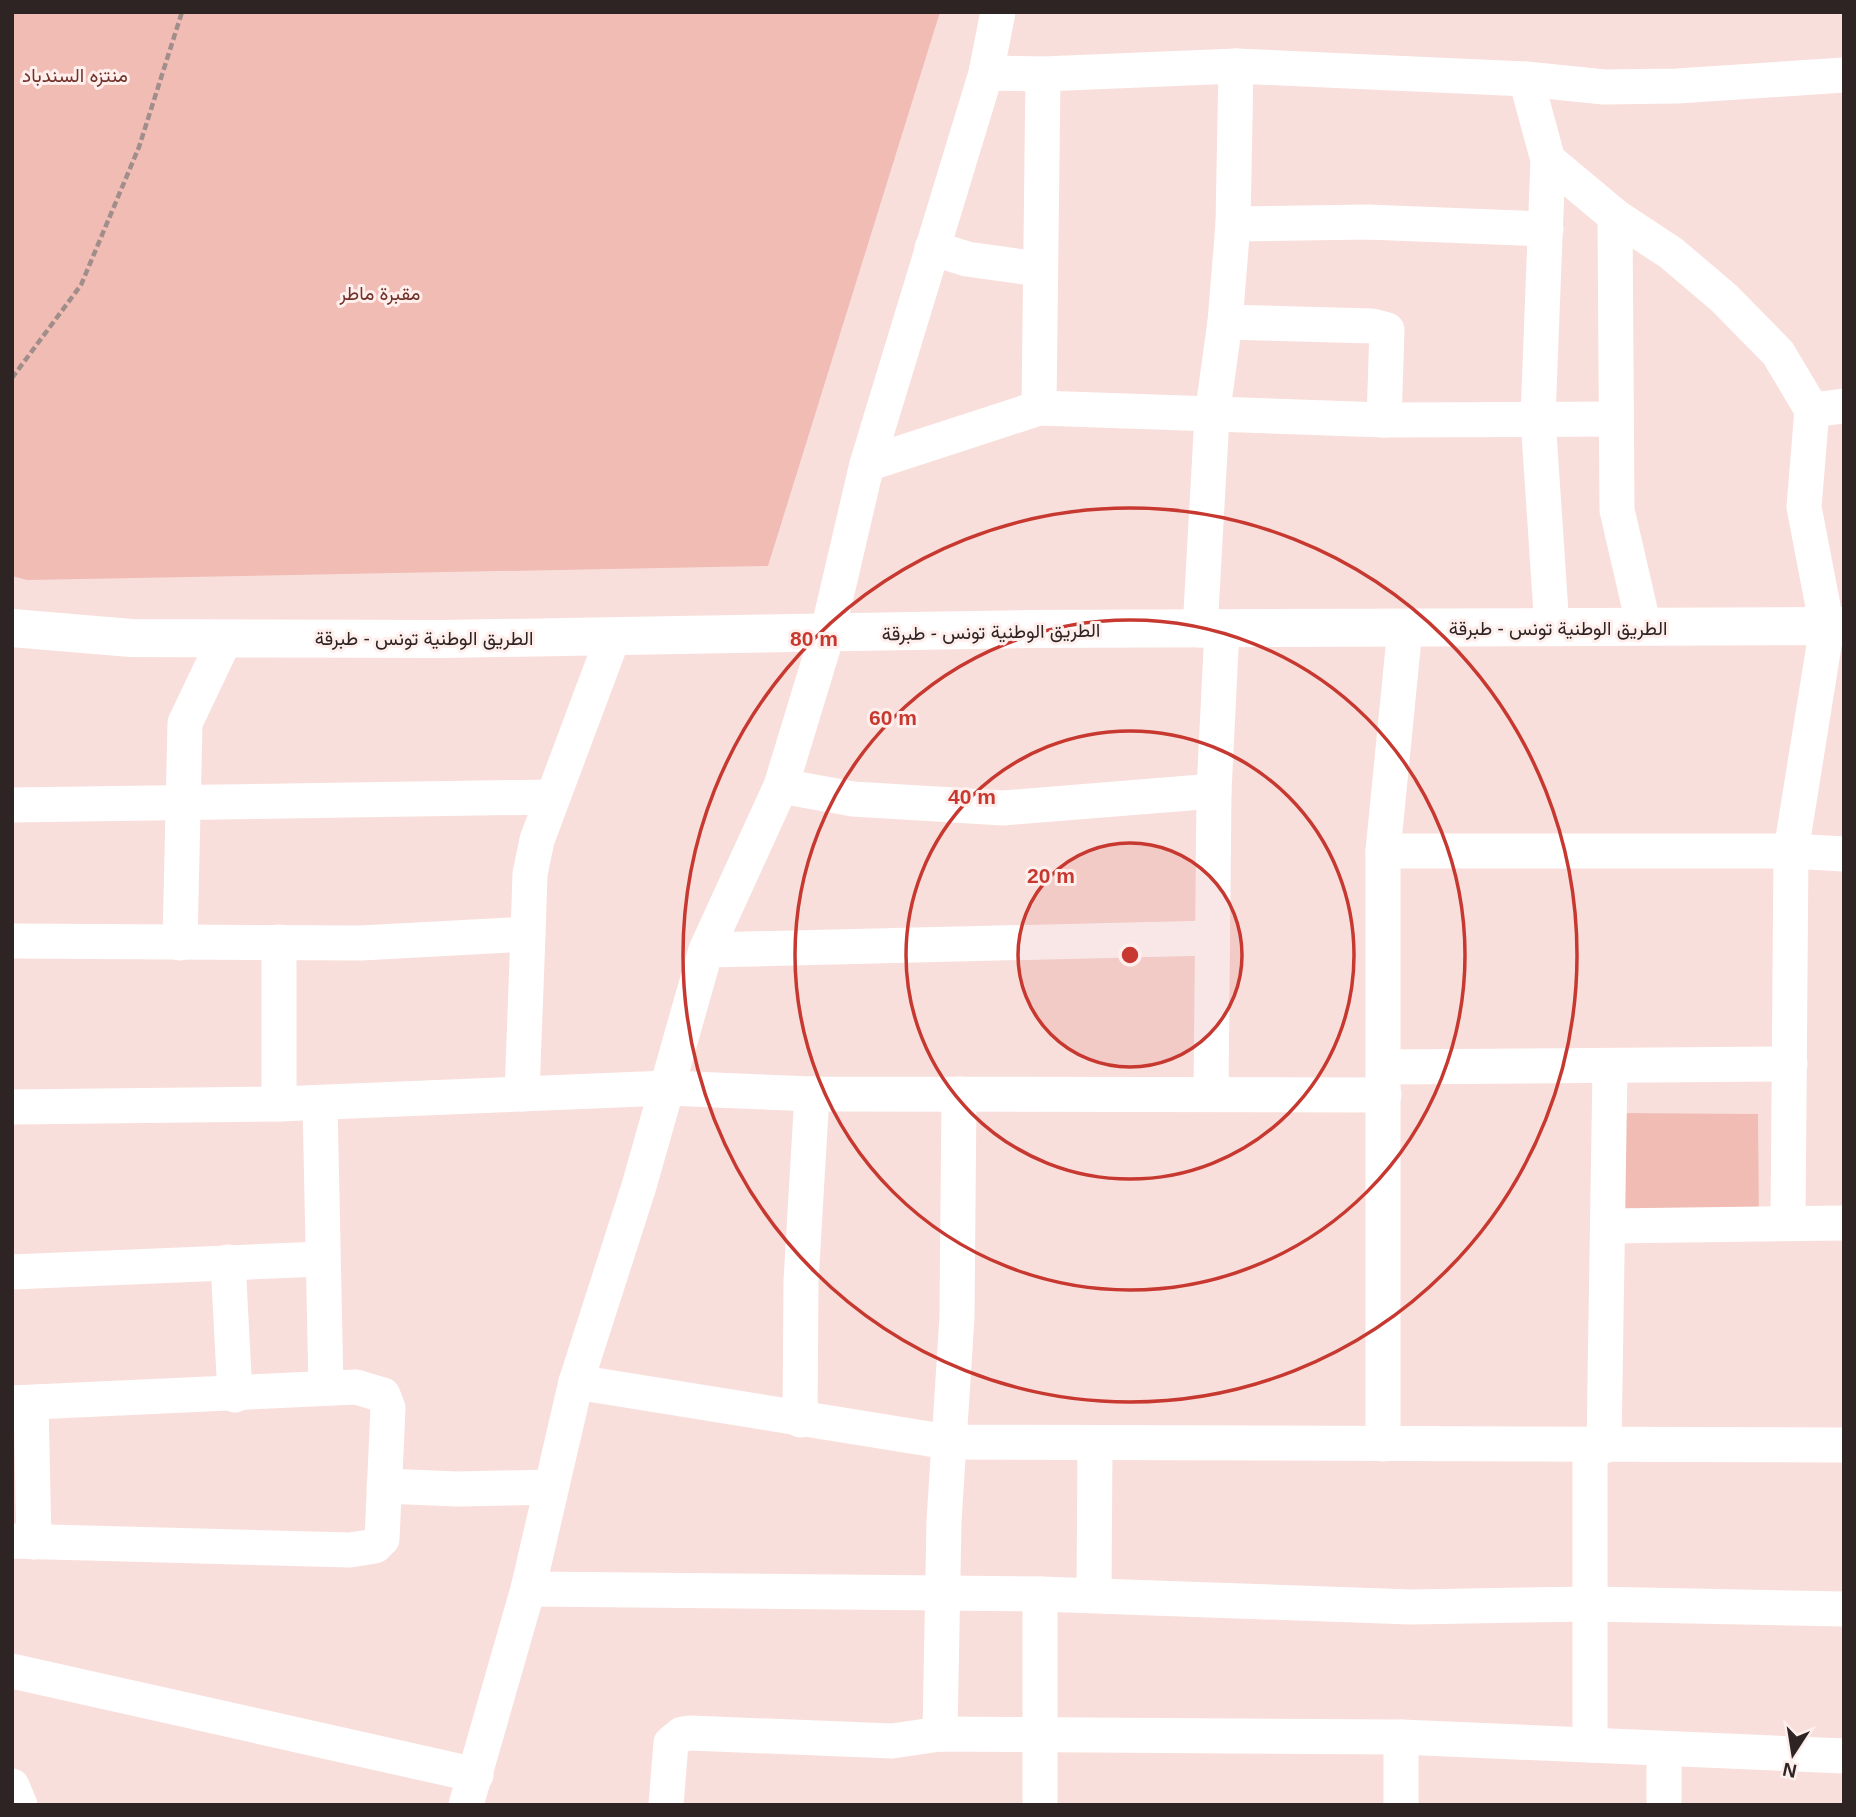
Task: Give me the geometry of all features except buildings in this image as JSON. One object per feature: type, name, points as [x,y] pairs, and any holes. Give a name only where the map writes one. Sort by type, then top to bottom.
[{"type":"main road","name":"الطريق الوطنية تونس - طبرقة","points":[[12,628],[131,638],[225,639],[614,638],[1028,629],[1835,626]]},
{"type":"street","points":[[12,1671],[471,1790],[528,1589],[576,1382],[667,1087],[706,950],[780,786],[828,635],[867,464],[986,72],[998,12]]},
{"type":"street","points":[[986,72],[1043,74],[1236,66],[1526,79],[1604,87],[1653,87],[1844,75]]},
{"type":"street","points":[[1211,1094],[1214,791],[1211,629],[1212,416],[1225,322],[1233,224],[1236,66]]},
{"type":"street","points":[[1039,408],[1038,269],[1043,74]]},
{"type":"street","points":[[1526,79],[1548,160],[1538,418],[1552,628]]},
{"type":"street","points":[[1548,160],[1615,216],[1671,253],[1724,298],[1778,352],[1828,408],[1804,507],[1835,626],[1791,851],[1788,1223]]},
{"type":"street","points":[[1615,216],[1614,419],[1617,510],[1644,627]]},
{"type":"street","points":[[1233,224],[1367,222],[1546,229]]},
{"type":"street","points":[[932,248],[967,259],[1038,269]]},
{"type":"street","points":[[1225,322],[1372,326],[1387,330],[1384,420]]},
{"type":"street","points":[[867,464],[1039,408],[1384,420],[1614,419]]},
{"type":"street","points":[[1383,1444],[1383,850],[1405,628]]},
{"type":"street","points":[[522,1094],[530,874],[552,797],[614,638]]},
{"type":"street","points":[[180,943],[185,723],[225,639]]},
{"type":"street","points":[[780,786],[853,799],[1003,808],[1214,791]]},
{"type":"street","points":[[12,805],[552,797]]},
{"type":"street","points":[[1383,850],[1791,851],[1844,854]]},
{"type":"street","points":[[12,941],[361,943],[528,934]]},
{"type":"street","points":[[706,950],[1212,939]]},
{"type":"street","points":[[279,942],[279,1104]]},
{"type":"street","points":[[12,1107],[320,1103],[667,1087],[812,1094],[1211,1094],[1610,1067],[1790,1064]]},
{"type":"street","points":[[1590,1745],[1590,1604],[1609,1226],[1610,1067]]},
{"type":"street","points":[[800,1420],[802,1281],[812,1094]]},
{"type":"street","points":[[940,1734],[948,1442],[957,1317],[959,1094]]},
{"type":"street","points":[[320,1103],[321,1259],[326,1387]]},
{"type":"street","points":[[1609,1226],[1844,1223]]},
{"type":"street","points":[[12,1272],[321,1259]]},
{"type":"street","points":[[228,1262],[235,1395]]},
{"type":"street","points":[[576,1382],[948,1442],[1597,1447],[1844,1445]]},
{"type":"street","points":[[326,1387],[366,1388],[383,1395],[386,1400],[382,1539],[375,1546],[365,1548],[23,1542],[22,1403],[235,1395],[326,1387]]},
{"type":"street","points":[[1094,1595],[1095,1444]]},
{"type":"street","points":[[384,1486],[457,1489],[551,1487]]},
{"type":"street","points":[[528,1589],[1094,1595],[1411,1607],[1590,1604],[1844,1609]]},
{"type":"street","points":[[1040,1594],[1040,1805]]},
{"type":"street","points":[[666,1805],[671,1743],[682,1734],[892,1741],[940,1734],[1401,1737],[1500,1744],[1590,1745],[1664,1751],[1844,1756]]},
{"type":"street","points":[[1401,1737],[1401,1805]]},
{"type":"street","points":[[1664,1751],[1664,1805]]},
{"type":"street","points":[[12,1786],[20,1805]]},
{"type":"path","points":[[12,378],[80,285],[139,147],[182,12]]},
{"type":"green space","name":"مقبرة ماطر","points":[[12,12],[940,12],[768,566],[27,580],[12,576]]},
{"type":"green space","points":[[1614,1113],[1758,1114],[1759,1233],[1614,1232]]},
{"type":"park label","name":"منتزه السندباد","points":[[75,75]]}]
